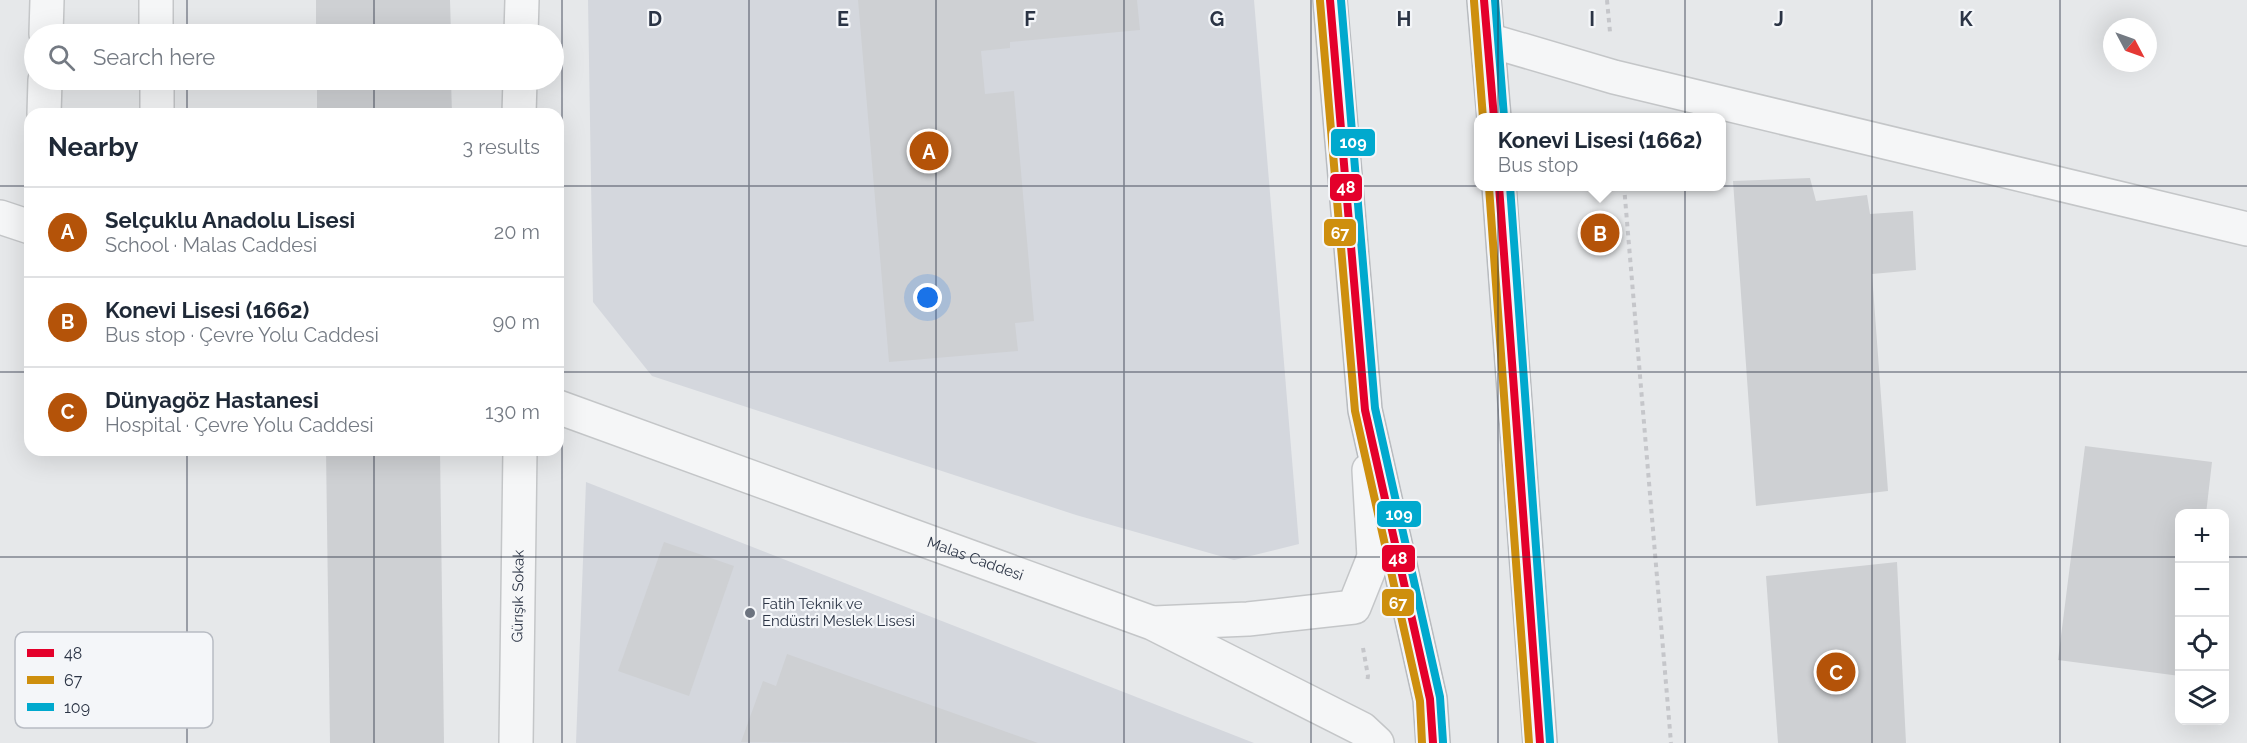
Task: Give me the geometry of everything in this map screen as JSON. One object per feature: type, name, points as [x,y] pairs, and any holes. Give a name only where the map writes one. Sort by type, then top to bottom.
[{"type":"highway","points":[[1330,0],[1365,410],[1430,699],[1433,743]]},
{"type":"highway","points":[[1484,0],[1494,113]]},
{"type":"highway","points":[[1499,191],[1540,743]]},
{"type":"street","points":[[46,24],[47,0]]},
{"type":"street","points":[[156,0],[156,24]]},
{"type":"street","points":[[521,24],[522,0]]},
{"type":"street","points":[[1488,40],[1626,79],[2247,229]]},
{"type":"street","points":[[44,108],[45,90]]},
{"type":"street","points":[[157,90],[157,108]]},
{"type":"street","points":[[519,108],[520,90]]},
{"type":"street","points":[[0,217],[24,225]]},
{"type":"street","name":"Malas Caddesi","points":[[564,409],[1152,623],[1362,729],[1377,743]]},
{"type":"street","points":[[1152,623],[1248,619],[1354,607],[1374,557],[1365,410]]},
{"type":"street","name":"Gürışık Sokak","points":[[516,743],[520,456]]},
{"type":"path","points":[[1624,191],[1671,743]]},
{"type":"shaded area","points":[[588,0],[1254,0],[1299,544],[1234,560],[1076,515],[652,376],[593,302]]},
{"type":"shaded area","name":"Fatih Teknik ve Endüstri Meslek Lisesi","points":[[586,482],[1254,743],[576,743]]},
{"type":"building","points":[[316,0],[450,0],[451,24],[316,24]]},
{"type":"building","points":[[858,0],[1137,0],[1140,30],[1010,42],[1010,48],[981,51],[985,94],[1014,91],[1034,321],[1015,323],[1018,351],[889,362]]},
{"type":"building","points":[[317,90],[451,90],[452,108],[317,108]]},
{"type":"building","points":[[1810,178],[1816,201],[1867,195],[1870,214],[1913,211],[1916,270],[1872,274],[1888,491],[1756,506],[1733,181]]},
{"type":"building","points":[[2085,446],[2212,462],[2207,509],[2175,509],[2175,675],[2058,660]]},
{"type":"building","points":[[326,456],[440,456],[444,743],[330,743]]},
{"type":"building","points":[[664,542],[734,566],[689,696],[618,671]]},
{"type":"building","points":[[1897,562],[1906,743],[1778,743],[1766,576]]},
{"type":"building","points":[[787,654],[1038,743],[741,742],[763,681],[776,686]]},
{"type":"transit line","name":"48","points":[[1330,0],[1365,410],[1430,699],[1433,743]]},
{"type":"transit line","name":"109","points":[[1341,0],[1375,408],[1440,697],[1443,742]]},
{"type":"transit line","name":"48","points":[[1484,0],[1494,113]]},
{"type":"transit line","name":"109","points":[[1495,0],[1504,113]]},
{"type":"transit line","name":"67","points":[[1320,1],[1355,411],[1420,701],[1422,743]]},
{"type":"transit line","name":"67","points":[[1474,1],[1483,113]]},
{"type":"transit line","name":"67","points":[[1489,191],[1529,743]]},
{"type":"transit line","name":"48","points":[[1499,191],[1540,743]]},
{"type":"transit line","name":"109","points":[[1510,191],[1550,742]]},
{"type":"place","name":"Selçuklu Anadolu Lisesi","points":[[929,151]]},
{"type":"place","name":"Konevi Lisesi (1662)","points":[[1600,233]]},
{"type":"place","name":"Fatih Teknik ve Endüstri Meslek Lisesi","points":[[750,613]]},
{"type":"place","name":"Dünyagöz Hastanesi","points":[[1836,672]]}]
